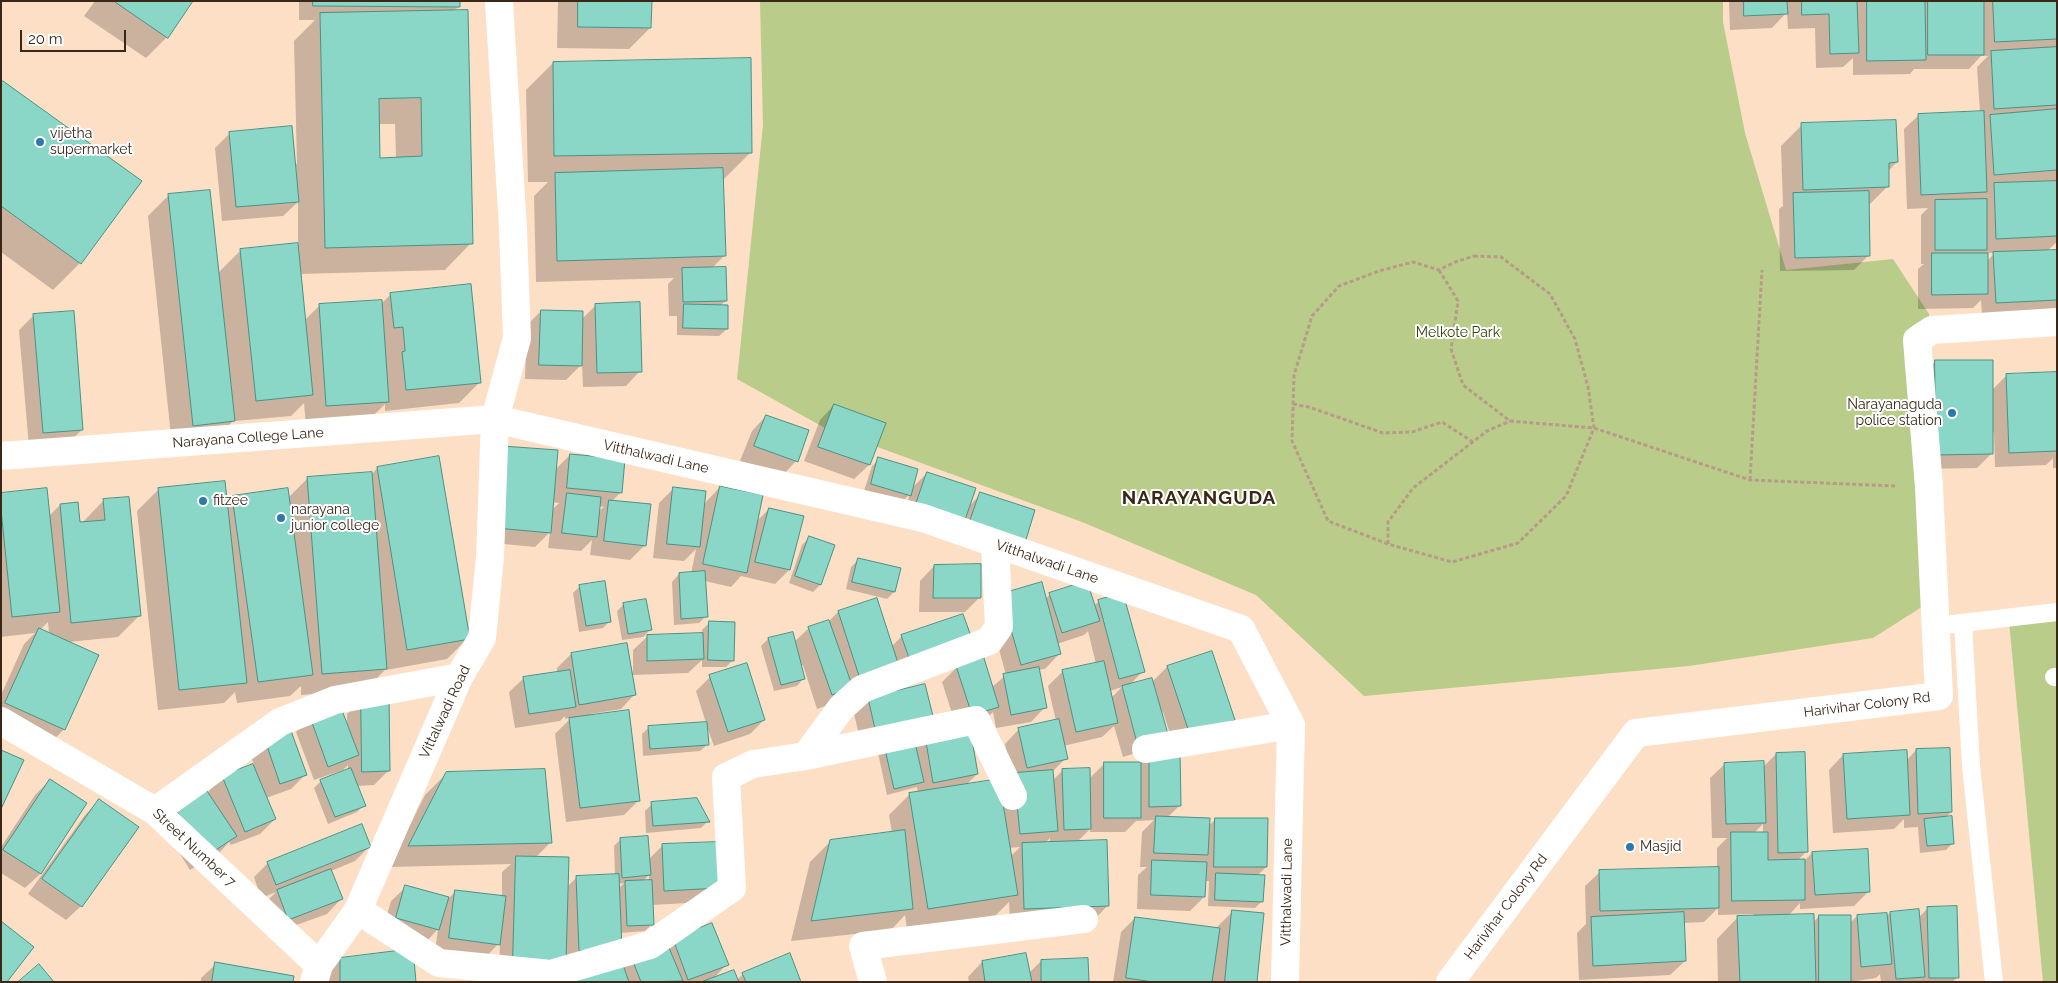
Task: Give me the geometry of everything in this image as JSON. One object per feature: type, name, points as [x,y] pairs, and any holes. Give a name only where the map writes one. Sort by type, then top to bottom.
[{"type":"street","name":"Vittalwadi Road","points":[[316,974],[358,910],[459,676],[482,638],[490,557],[496,419],[517,338],[513,229],[499,1]]},
{"type":"street","name":"Harivihar Colony Rd","points":[[1450,982],[1636,733],[1940,696],[1929,487],[1917,340],[1932,330],[2057,322]]},
{"type":"street","name":"Narayana College Lane","points":[[1,456],[496,419]]},
{"type":"street","name":"Vitthalwadi Lane","points":[[496,419],[923,518],[1241,629],[1290,725],[1284,982]]},
{"type":"street","points":[[806,756],[841,708],[862,689],[989,641],[999,627],[995,544]]},
{"type":"street","points":[[155,811],[280,722],[335,700],[459,676]]},
{"type":"street","points":[[358,910],[439,963],[551,974],[650,945],[732,888],[726,777],[754,764],[806,756],[976,720],[1013,796]]},
{"type":"street","name":"Street Number 7","points":[[1,721],[155,811],[316,974]]},
{"type":"street","points":[[1146,749],[1290,725]]},
{"type":"street","points":[[873,982],[863,946],[1084,919]]},
{"type":"lane","points":[[1936,626],[2057,612]]},
{"type":"lane","points":[[1963,623],[1970,766],[1994,982]]},
{"type":"path","points":[[1439,270],[1474,256],[1501,257],[1550,294],[1575,339],[1588,387],[1594,428],[1566,496],[1518,544],[1452,562],[1388,544],[1328,521],[1292,441],[1294,375],[1312,316],[1339,286],[1379,271],[1413,262],[1439,270],[1458,301],[1451,349],[1464,385],[1510,421]]},
{"type":"path","points":[[1750,480],[1762,270]]},
{"type":"path","points":[[1293,404],[1383,432],[1412,432],[1442,422],[1473,442]]},
{"type":"path","points":[[1388,544],[1388,522],[1413,488],[1487,431],[1510,421],[1594,428],[1750,480],[1929,487]]},
{"type":"green space","name":"Melkote Park","points":[[760,1],[1723,1],[1723,22],[1745,133],[1786,270],[1893,259],[1929,314],[1933,391],[1925,605],[1873,638],[1689,666],[1364,696],[1256,595],[1082,522],[823,427],[737,379],[763,125]]},
{"type":"green space","points":[[2057,617],[2057,982],[2043,982],[2009,621]]},
{"type":"building","points":[[114,1],[193,1],[168,38]]},
{"type":"building","points":[[313,1],[460,1],[460,7],[313,6]]},
{"type":"building","points":[[578,1],[652,1],[651,28],[578,27]]},
{"type":"building","points":[[1744,1],[1787,1],[1788,14],[1744,16]]},
{"type":"building","points":[[1802,1],[1857,1],[1859,53],[1830,54],[1829,14],[1802,15]]},
{"type":"building","points":[[1867,1],[1925,1],[1926,60],[1867,61]]},
{"type":"building","points":[[1928,1],[1984,1],[1984,55],[1928,55]]},
{"type":"building","points":[[1993,1],[2057,1],[2057,39],[1995,42]]},
{"type":"building","points":[[468,10],[473,244],[325,248],[320,13]],"holes":[[[421,98],[422,156],[380,158],[379,99]]]},
{"type":"building","points":[[2057,47],[2057,105],[1994,109],[1991,51]]},
{"type":"building","points":[[751,58],[752,153],[554,156],[553,62]]},
{"type":"building","points":[[3,81],[142,181],[81,264],[1,206],[1,83]]},
{"type":"building","points":[[2057,109],[2057,170],[1994,175],[1990,115]]},
{"type":"building","points":[[1984,111],[1987,192],[1921,195],[1918,114]]},
{"type":"building","points":[[1896,120],[1898,162],[1889,163],[1889,187],[1803,190],[1801,123]]},
{"type":"building","points":[[292,126],[299,202],[236,207],[229,132]]},
{"type":"building","points":[[723,168],[726,256],[557,261],[555,173]]},
{"type":"building","points":[[2057,181],[2057,236],[1996,239],[1994,183]]},
{"type":"building","points":[[210,190],[235,421],[193,426],[168,194]]},
{"type":"building","points":[[1869,191],[1870,256],[1795,258],[1793,193]]},
{"type":"building","points":[[1987,199],[1987,250],[1935,250],[1935,200]]},
{"type":"building","points":[[298,243],[313,395],[256,401],[240,249]]},
{"type":"building","points":[[2057,250],[2057,300],[1996,303],[1993,252]]},
{"type":"building","points":[[1932,253],[1988,253],[1988,294],[1932,295]]},
{"type":"building","points":[[726,267],[727,301],[683,302],[682,268]]},
{"type":"building","points":[[471,284],[481,383],[406,390],[402,352],[405,351],[403,327],[394,328],[390,293]]},
{"type":"building","points":[[382,300],[389,402],[326,406],[319,304]]},
{"type":"building","points":[[640,302],[642,372],[597,373],[595,304]]},
{"type":"building","points":[[684,304],[728,305],[728,329],[683,328]]},
{"type":"building","points":[[541,310],[583,311],[582,366],[539,365]]},
{"type":"building","points":[[74,311],[83,430],[43,433],[33,314]]},
{"type":"building","points":[[1935,360],[1993,360],[1993,454],[1936,455]]},
{"type":"building","points":[[2057,372],[2057,451],[2009,453],[2006,374]]},
{"type":"building","points":[[834,404],[886,423],[870,465],[818,447]]},
{"type":"building","points":[[766,415],[809,430],[798,462],[754,446]]},
{"type":"building","points":[[502,446],[558,450],[551,533],[496,528]]},
{"type":"building","points":[[570,454],[625,459],[622,493],[567,488]]},
{"type":"building","points":[[439,456],[470,639],[407,650],[377,467]]},
{"type":"building","points":[[878,457],[918,469],[911,496],[871,484]]},
{"type":"building","points":[[372,472],[387,669],[322,674],[307,477]]},
{"type":"building","points":[[927,472],[976,488],[965,520],[916,504]]},
{"type":"building","points":[[225,481],[247,683],[179,690],[158,488]]},
{"type":"building","points":[[720,486],[763,495],[747,573],[703,564]]},
{"type":"building","points":[[673,487],[706,491],[700,547],[667,544]]},
{"type":"building","points":[[47,488],[60,612],[12,617],[1,510],[1,493]]},
{"type":"building","points":[[288,488],[313,675],[258,682],[232,496]]},
{"type":"building","points":[[980,492],[1035,510],[1025,543],[969,524]]},
{"type":"building","points":[[567,493],[601,497],[597,537],[562,533]]},
{"type":"building","points":[[129,497],[141,616],[71,623],[60,504],[78,502],[80,522],[105,520],[103,499]]},
{"type":"building","points":[[609,500],[651,504],[646,546],[604,541]]},
{"type":"building","points":[[769,508],[804,516],[790,570],[755,562]]},
{"type":"building","points":[[809,536],[835,545],[821,585],[795,576]]},
{"type":"building","points":[[858,558],[901,568],[895,592],[852,582]]},
{"type":"building","points":[[981,564],[981,598],[933,598],[934,565]]},
{"type":"building","points":[[705,571],[708,617],[681,619],[679,573]]},
{"type":"building","points":[[605,581],[611,622],[586,626],[579,585]]},
{"type":"building","points":[[1087,581],[1100,621],[1062,633],[1049,593]]},
{"type":"building","points":[[1042,582],[1061,654],[1021,665],[1001,594]]},
{"type":"building","points":[[1123,593],[1145,672],[1119,679],[1098,600]]},
{"type":"building","points":[[877,598],[899,666],[860,679],[838,611]]},
{"type":"building","points":[[646,599],[652,630],[628,634],[623,603]]},
{"type":"building","points":[[963,614],[972,639],[910,661],[901,635]]},
{"type":"building","points":[[829,620],[853,688],[832,695],[808,627]]},
{"type":"building","points":[[709,621],[735,622],[734,661],[708,660]]},
{"type":"building","points":[[39,628],[99,655],[65,730],[5,703]]},
{"type":"building","points":[[793,632],[805,679],[781,685],[768,638]]},
{"type":"building","points":[[703,633],[704,659],[647,661],[647,635]]},
{"type":"building","points":[[627,643],[636,695],[579,705],[571,653]]},
{"type":"building","points":[[1212,651],[1235,720],[1190,735],[1167,666]]},
{"type":"building","points":[[984,658],[999,707],[972,715],[956,666]]},
{"type":"building","points":[[1104,661],[1118,723],[1076,732],[1062,670]]},
{"type":"building","points":[[747,663],[765,720],[728,732],[709,675]]},
{"type":"building","points":[[1039,667],[1047,708],[1011,715],[1003,674]]},
{"type":"building","points":[[570,670],[576,707],[529,714],[523,677]]},
{"type":"building","points":[[1152,678],[1168,734],[1137,743],[1122,686]]},
{"type":"building","points":[[925,684],[935,724],[877,738],[868,698]]},
{"type":"building","points":[[361,698],[389,698],[390,771],[362,772]]},
{"type":"building","points":[[340,705],[359,755],[328,767],[310,717]]},
{"type":"building","points":[[629,710],[640,801],[580,808],[569,718]]},
{"type":"building","points":[[1059,719],[1068,759],[1027,768],[1018,728]]},
{"type":"building","points":[[707,722],[709,745],[650,749],[648,726]]},
{"type":"building","points":[[290,728],[307,775],[280,784],[264,737]]},
{"type":"building","points":[[970,728],[978,774],[933,783],[925,736]]},
{"type":"building","points":[[914,738],[924,782],[894,789],[884,745]]},
{"type":"building","points":[[1950,748],[1952,812],[1918,814],[1916,749]]},
{"type":"building","points":[[1,750],[24,760],[1,809]]},
{"type":"building","points":[[1180,750],[1181,806],[1149,807],[1149,751]]},
{"type":"building","points":[[1907,750],[1910,815],[1847,819],[1843,754]]},
{"type":"building","points":[[1805,752],[1808,852],[1778,853],[1776,753]]},
{"type":"building","points":[[1764,761],[1766,823],[1726,824],[1724,763]]},
{"type":"building","points":[[1104,762],[1141,762],[1141,818],[1104,818]]},
{"type":"building","points":[[253,764],[276,819],[245,832],[222,776]]},
{"type":"building","points":[[351,768],[366,806],[335,817],[320,780]]},
{"type":"building","points":[[1090,768],[1091,829],[1064,830],[1062,769]]},
{"type":"building","points":[[545,769],[552,843],[408,846],[446,772]]},
{"type":"building","points":[[1053,770],[1058,831],[1020,834],[1014,773]]},
{"type":"building","points":[[50,779],[87,803],[41,874],[3,850]]},
{"type":"building","points":[[999,779],[1018,895],[928,909],[909,793]]},
{"type":"building","points":[[203,785],[237,836],[205,857],[173,805]]},
{"type":"building","points":[[697,798],[710,822],[653,826],[651,802]]},
{"type":"building","points":[[99,799],[139,827],[82,907],[42,879]]},
{"type":"building","points":[[1156,816],[1210,818],[1208,855],[1154,853]]},
{"type":"building","points":[[1952,816],[1954,844],[1927,846],[1924,819]]},
{"type":"building","points":[[1215,818],[1268,818],[1267,867],[1214,867]]},
{"type":"building","points":[[362,824],[371,847],[276,885],[267,862]]},
{"type":"building","points":[[905,830],[913,909],[811,921],[830,840]]},
{"type":"building","points":[[1731,832],[1768,832],[1768,860],[1805,859],[1805,900],[1732,901]]},
{"type":"building","points":[[648,836],[651,875],[622,878],[620,838]]},
{"type":"building","points":[[1107,840],[1109,906],[1024,909],[1022,843]]},
{"type":"building","points":[[718,842],[720,888],[664,891],[662,844]]},
{"type":"building","points":[[1868,849],[1870,892],[1815,895],[1812,852]]},
{"type":"building","points":[[516,856],[569,857],[566,961],[513,960]]},
{"type":"building","points":[[1152,860],[1207,862],[1205,897],[1151,895]]},
{"type":"building","points":[[1719,867],[1719,908],[1600,911],[1599,870]]},
{"type":"building","points":[[331,869],[343,899],[288,920],[277,890]]},
{"type":"building","points":[[1216,873],[1265,875],[1263,902],[1215,900]]},
{"type":"building","points":[[619,874],[622,950],[579,951],[576,876]]},
{"type":"building","points":[[652,880],[654,925],[627,926],[625,881]]},
{"type":"building","points":[[405,885],[449,897],[439,930],[396,918]]},
{"type":"building","points":[[455,890],[506,896],[500,945],[449,938]]},
{"type":"building","points":[[1957,906],[1959,978],[1929,978],[1927,907]]},
{"type":"building","points":[[1919,909],[1925,977],[1896,979],[1890,912]]},
{"type":"building","points":[[1232,910],[1264,913],[1257,982],[1225,982]]},
{"type":"building","points":[[1684,912],[1686,961],[1593,966],[1591,917]]},
{"type":"building","points":[[1887,913],[1892,964],[1861,967],[1857,915]]},
{"type":"building","points":[[1814,914],[1816,982],[1740,982],[1737,916]]},
{"type":"building","points":[[1819,915],[1851,915],[1851,982],[1819,982]]},
{"type":"building","points":[[1135,917],[1220,928],[1212,982],[1153,982],[1126,978]]},
{"type":"building","points":[[1,921],[34,947],[7,982],[1,982]]},
{"type":"building","points":[[712,923],[729,965],[688,980],[673,939]]},
{"type":"building","points":[[667,943],[683,981],[641,982],[632,959]]},
{"type":"building","points":[[413,949],[416,982],[340,982],[340,958]]},
{"type":"building","points":[[790,953],[801,982],[746,982],[742,973]]},
{"type":"building","points":[[1026,953],[1032,982],[985,982],[982,961]]},
{"type":"building","points":[[1088,958],[1089,982],[1041,982],[1041,960]]},
{"type":"building","points":[[621,959],[629,982],[565,982]]},
{"type":"building","points":[[215,962],[294,976],[293,982],[212,982]]},
{"type":"building","points":[[39,964],[54,982],[18,982]]},
{"type":"building","points":[[734,970],[739,982],[704,981]]},
{"type":"place","name":"vijetha supermarket","points":[[40,142]]},
{"type":"place","name":"Narayanaguda police station","points":[[1952,413]]},
{"type":"place","name":"fitzee","points":[[203,501]]},
{"type":"place","name":"narayana junior college","points":[[281,518]]},
{"type":"place","name":"Masjid","points":[[1630,847]]},
{"type":"district","name":"NARAYANGUDA","points":[[1199,498]]}]
